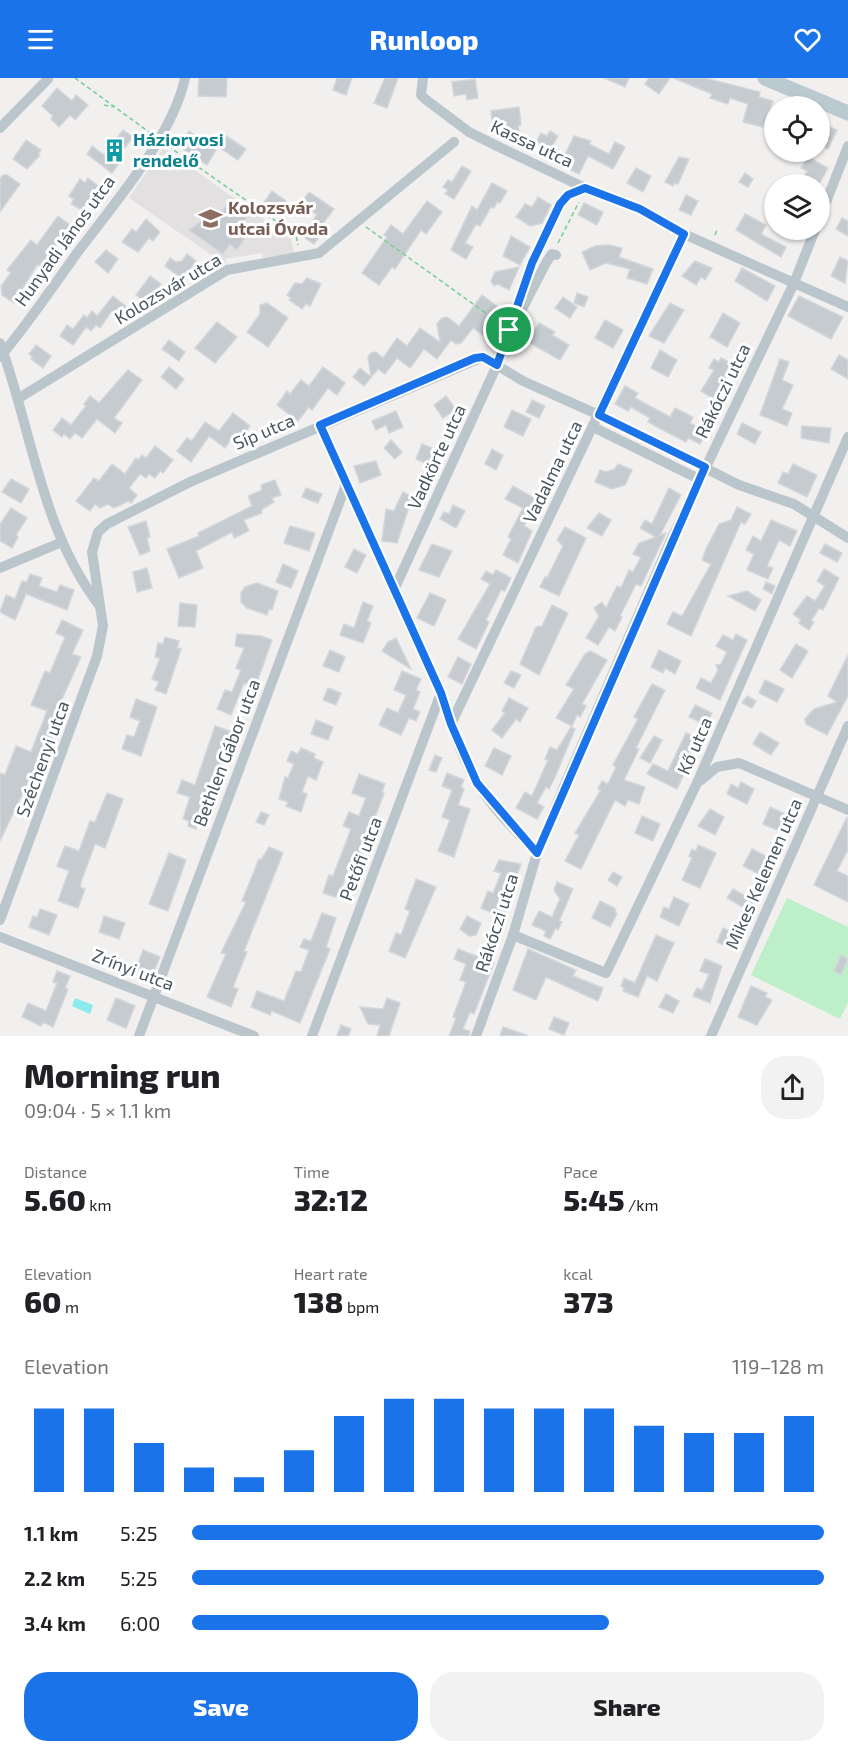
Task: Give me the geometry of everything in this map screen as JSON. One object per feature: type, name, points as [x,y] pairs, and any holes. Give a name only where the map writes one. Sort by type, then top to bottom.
[{"type":"street","name":"Hunyadi János utca","points":[[1,351],[111,208],[158,139],[181,96],[185,78]]},
{"type":"street","name":"Kassa utca","points":[[423,78],[422,95],[425,99],[469,132],[585,188],[640,209],[684,234],[848,307]]},
{"type":"street","points":[[765,78],[848,113]]},
{"type":"street","points":[[0,128],[48,79]]},
{"type":"street","name":"Kolozsvár utca","points":[[19,398],[227,270],[319,253],[454,142]]},
{"type":"street","points":[[830,192],[848,146]]},
{"type":"street","name":"Vadkörte utca","points":[[508,333],[532,263],[560,204],[568,195],[585,188]]},
{"type":"street","name":"Vadalma utca","points":[[451,724],[684,234]]},
{"type":"street","name":"Rákóczi utca","points":[[476,1036],[513,934],[537,853],[699,479],[794,283],[811,240]]},
{"type":"street","name":"Vadkörte utca","points":[[394,590],[493,362],[554,255]]},
{"type":"street","points":[[1,351],[19,398],[45,496],[62,542],[81,581],[100,605]]},
{"type":"street","name":"Síp utca","points":[[94,541],[106,524],[212,472],[475,358],[493,362]]},
{"type":"street","points":[[493,362],[523,381],[599,415],[739,485],[794,504],[848,538]]},
{"type":"street","points":[[320,425],[441,693],[451,724],[477,783],[537,853]]},
{"type":"street","points":[[593,427],[699,479]]},
{"type":"street","name":"Kő utca","points":[[513,934],[606,973],[697,783],[848,437]]},
{"type":"street","name":"Bethlen Gábor utca","points":[[139,1036],[347,482]]},
{"type":"street","name":"Széchenyi utca","points":[[0,920],[96,663],[102,626],[92,552],[94,541]]},
{"type":"street","points":[[0,568],[62,542]]},
{"type":"street","points":[[81,581],[87,585],[96,579]]},
{"type":"street","name":"Petőfi utca","points":[[312,1036],[441,693]]},
{"type":"street","name":"Mikes Kelemen utca","points":[[711,1036],[848,726]]},
{"type":"street","points":[[697,783],[717,767],[739,763],[848,810]]},
{"type":"street","name":"Zrínyi utca","points":[[0,937],[254,1036]]},
{"type":"path","points":[[75,78],[296,235],[300,258]]},
{"type":"path","points":[[104,105],[112,109],[114,106]]},
{"type":"path","points":[[554,255],[585,188]]},
{"type":"path","points":[[358,221],[508,333]]},
{"type":"shaded area","name":"Kolozsvár utcai Óvoda","points":[[163,148],[291,238],[294,253],[263,258],[262,253],[225,259],[226,265],[129,198]]},
{"type":"green space","points":[[787,898],[848,927],[848,1003],[840,1019],[751,975]]},
{"type":"water","points":[[75,998],[93,1005],[90,1014],[72,1006]]},
{"type":"building","points":[[199,78],[227,78],[226,97],[198,96]]},
{"type":"building","points":[[337,78],[352,78],[346,95],[333,90]]},
{"type":"building","points":[[385,78],[398,78],[387,108],[374,103]]},
{"type":"building","points":[[604,78],[629,78],[625,87]]},
{"type":"building","points":[[649,78],[670,78],[659,94],[645,84]]},
{"type":"building","points":[[673,78],[705,78],[760,92],[759,97],[764,98],[763,127],[743,122],[748,104],[730,98],[728,104],[710,98],[712,94]]},
{"type":"building","points":[[475,79],[478,98],[467,100],[466,94],[454,96],[452,82]]},
{"type":"building","points":[[57,88],[72,101],[76,95],[88,105],[75,120],[70,115],[59,127],[51,119],[53,116],[42,106]]},
{"type":"building","points":[[519,107],[521,125],[518,126],[519,132],[501,134],[500,128],[493,129],[491,111]]},
{"type":"building","points":[[830,127],[837,130],[830,145]]},
{"type":"building","name":"Háziorvosi rendelő","points":[[123,130],[133,137],[114,162],[118,165],[112,173],[87,154],[92,146],[104,155]]},
{"type":"building","points":[[189,131],[216,150],[207,165],[179,146]]},
{"type":"building","points":[[550,131],[558,136],[550,150],[536,142],[541,133],[547,136]]},
{"type":"building","points":[[220,132],[246,149],[238,160],[213,143]]},
{"type":"building","points":[[574,136],[591,141],[589,144],[609,154],[615,142],[625,147],[613,169],[588,156],[579,174],[570,170],[575,160],[565,155]]},
{"type":"building","points":[[26,140],[41,150],[38,154],[40,155],[27,169],[13,159]]},
{"type":"building","points":[[679,157],[689,159],[678,184],[675,183],[673,186],[665,182]]},
{"type":"building","points":[[805,162],[817,162],[828,168],[825,174],[805,174],[807,171],[801,168]]},
{"type":"building","points":[[462,166],[471,171],[454,199],[445,194],[448,190],[443,187],[448,180],[452,182]]},
{"type":"building","points":[[636,168],[651,176],[643,192],[627,183]]},
{"type":"building","points":[[745,173],[753,179],[748,187],[739,182]]},
{"type":"building","points":[[3,175],[7,175],[20,184],[0,212],[0,179]]},
{"type":"building","points":[[88,178],[98,186],[82,210],[71,204],[74,199],[69,196],[80,179],[85,183]]},
{"type":"building","points":[[492,183],[507,191],[500,203],[497,202],[494,208],[491,207],[480,226],[476,224],[465,243],[473,247],[466,259],[451,250],[472,206],[477,210]]},
{"type":"building","points":[[272,191],[286,201],[280,210],[277,207],[273,213],[262,205]]},
{"type":"building","points":[[309,192],[334,209],[319,229],[323,232],[314,244],[302,236],[317,215],[301,203]]},
{"type":"building","points":[[686,195],[698,201],[691,215],[679,210]]},
{"type":"building","points":[[538,197],[551,205],[542,223],[530,226],[516,217],[525,204],[532,207]]},
{"type":"building","points":[[427,201],[442,212],[426,234],[421,230],[395,269],[392,267],[379,285],[362,273],[387,237],[384,235],[391,225],[403,234]]},
{"type":"building","points":[[228,203],[247,217],[238,230],[246,236],[237,250],[230,244],[223,254],[189,230],[214,213],[219,216]]},
{"type":"building","points":[[584,203],[603,212],[597,225],[578,215]]},
{"type":"building","points":[[745,214],[764,224],[761,234],[764,236],[764,240],[773,240],[786,247],[781,257],[736,230]]},
{"type":"building","points":[[58,216],[70,225],[40,266],[37,265],[14,303],[2,295],[1,286],[11,273],[7,270],[31,240],[37,245]]},
{"type":"building","points":[[842,218],[848,221],[848,236],[836,229]]},
{"type":"building","points":[[146,219],[160,232],[153,241],[149,238],[138,252],[122,242],[132,229],[136,232]]},
{"type":"building","points":[[511,236],[530,247],[520,265],[503,256]]},
{"type":"building","points":[[609,245],[622,248],[619,257],[653,269],[647,284],[627,278],[630,269],[606,263],[590,270],[582,252],[595,246]]},
{"type":"building","points":[[106,250],[118,259],[108,273],[95,262]]},
{"type":"building","points":[[187,254],[196,261],[183,279],[165,266],[170,258],[176,262],[182,261]]},
{"type":"building","points":[[840,257],[848,261],[845,283],[831,276]]},
{"type":"building","points":[[695,261],[712,268],[705,280],[701,277],[696,285],[682,276]]},
{"type":"building","points":[[519,267],[509,290],[498,284],[494,286],[491,281],[495,272]]},
{"type":"building","points":[[742,268],[775,286],[767,301],[735,281]]},
{"type":"building","points":[[150,276],[161,284],[148,303],[136,295]]},
{"type":"building","points":[[307,278],[321,284],[310,306],[306,304],[302,309],[289,300],[291,298],[287,295],[295,283],[302,284]]},
{"type":"building","points":[[577,293],[588,297],[584,307],[574,303]]},
{"type":"building","points":[[482,295],[502,310],[484,336],[473,328],[461,343],[456,344],[451,340],[437,359],[424,349],[410,368],[397,358],[385,374],[378,369],[364,386],[353,377],[360,368],[371,377],[368,357],[371,353],[376,352],[383,358],[397,338],[407,346],[420,328],[440,342],[437,324],[442,318],[447,317],[459,326]]},
{"type":"building","points":[[113,296],[129,309],[120,319],[111,312],[100,328],[96,325],[91,331],[86,327],[73,345],[60,336],[67,325],[73,329],[84,315],[87,318],[92,311],[97,316]]},
{"type":"building","points":[[799,296],[843,317],[831,339],[788,316]]},
{"type":"building","points":[[563,297],[577,307],[570,318],[555,308]]},
{"type":"building","points":[[267,303],[288,318],[268,347],[247,332],[260,314],[260,305]]},
{"type":"building","points":[[670,303],[684,310],[664,343],[649,336]]},
{"type":"building","points":[[723,313],[740,323],[727,347],[710,337]]},
{"type":"building","points":[[605,320],[623,330],[613,348],[595,338]]},
{"type":"building","points":[[217,322],[237,337],[215,363],[195,348]]},
{"type":"building","points":[[539,323],[555,332],[552,335],[569,345],[560,360],[528,342]]},
{"type":"building","points":[[169,340],[185,352],[179,361],[162,349]]},
{"type":"building","points":[[36,345],[51,356],[43,368],[31,359],[33,357],[29,354]]},
{"type":"building","points":[[660,350],[677,360],[668,377],[651,368]]},
{"type":"building","points":[[839,355],[848,360],[848,379],[831,369]]},
{"type":"building","points":[[721,358],[733,364],[717,401],[701,391],[714,370],[709,368],[714,359],[719,362]]},
{"type":"building","points":[[780,359],[789,362],[782,380],[793,385],[782,409],[792,413],[787,426],[760,415]]},
{"type":"building","points":[[169,367],[184,379],[176,389],[161,377]]},
{"type":"building","points":[[323,367],[345,383],[337,395],[328,388],[312,410],[309,407],[298,421],[277,405],[287,391],[290,394],[301,380],[309,386]]},
{"type":"building","points":[[128,370],[142,380],[114,418],[122,423],[115,433],[97,419],[82,438],[75,433],[70,439],[64,434],[62,437],[53,430],[62,418],[71,425],[86,406],[84,404],[90,396],[99,403]]},
{"type":"building","points":[[625,386],[638,393],[635,398],[670,417],[675,408],[693,417],[690,423],[706,431],[700,444],[688,438],[686,442],[648,422],[650,418],[631,407],[628,411],[615,404]]},
{"type":"building","points":[[446,396],[456,409],[443,418],[434,405]]},
{"type":"building","points":[[532,400],[545,406],[539,418],[526,412]]},
{"type":"building","points":[[512,410],[531,419],[523,436],[504,427]]},
{"type":"building","points":[[396,411],[403,427],[389,433],[386,425],[376,430],[372,421]]},
{"type":"building","points":[[233,413],[250,426],[241,438],[235,433],[225,448],[209,436],[191,462],[177,451],[187,438],[192,441],[205,422],[219,431]]},
{"type":"building","points":[[742,423],[761,432],[755,444],[737,434]]},
{"type":"building","points":[[802,426],[831,428],[829,443],[801,438]]},
{"type":"building","points":[[391,440],[402,452],[395,459],[384,448]]},
{"type":"building","points":[[422,444],[439,451],[432,466],[416,459]]},
{"type":"building","points":[[155,446],[173,460],[163,473],[160,471],[155,478],[149,474],[146,478],[140,474],[129,488],[137,495],[131,503],[129,501],[114,508],[108,504],[100,508],[95,504],[90,511],[76,501],[94,478],[99,481],[112,464],[125,474],[136,458],[138,460],[142,455],[146,458]]},
{"type":"building","points":[[492,449],[503,455],[496,470],[485,464]]},
{"type":"building","points":[[376,461],[381,475],[360,483],[354,466]]},
{"type":"building","points":[[618,464],[632,470],[625,485],[612,489],[595,482],[600,470],[606,472],[615,469]]},
{"type":"building","points":[[793,464],[817,475],[807,497],[778,483],[783,472],[788,474]]},
{"type":"building","points":[[11,479],[29,489],[21,503],[2,492]]},
{"type":"building","points":[[275,480],[281,495],[272,498],[274,502],[261,510],[262,513],[244,520],[249,531],[234,538],[232,532],[196,551],[203,568],[179,578],[167,549],[199,536],[198,533],[252,506],[248,496],[262,490],[261,485]]},
{"type":"building","points":[[513,486],[538,500],[524,526],[532,531],[518,563],[503,555],[511,539],[508,537],[523,508],[505,499]]},
{"type":"building","points":[[306,488],[322,494],[318,503],[302,497]]},
{"type":"building","points":[[669,488],[681,495],[660,535],[666,533],[641,586],[636,584],[615,631],[609,627],[598,645],[586,638],[599,616],[594,608],[602,602],[606,608],[617,586],[621,588],[629,570],[633,572],[641,557],[633,554],[639,543],[656,537],[640,528],[645,520],[652,524]]},
{"type":"building","points":[[403,492],[415,498],[408,510],[397,543],[382,541],[386,509],[394,511]]},
{"type":"building","points":[[453,505],[465,511],[456,528],[440,519],[444,512],[449,514]]},
{"type":"building","points":[[737,507],[751,514],[745,524],[741,522],[691,636],[667,624],[673,612],[682,616],[711,564],[702,560],[706,549],[719,524],[731,520]]},
{"type":"building","points":[[11,508],[27,518],[16,535],[18,537],[12,548],[0,541],[0,524]]},
{"type":"building","points":[[599,513],[611,520],[602,536],[587,528]]},
{"type":"building","points":[[771,520],[797,531],[790,546],[779,540],[767,566],[773,568],[768,579],[747,570],[754,554],[746,550],[753,536],[761,541]]},
{"type":"building","points":[[146,521],[150,537],[147,538],[150,551],[140,555],[128,527]]},
{"type":"building","points":[[290,526],[315,533],[309,551],[284,543]]},
{"type":"building","points":[[565,527],[586,538],[559,596],[540,587],[563,546],[557,540]]},
{"type":"building","points":[[432,544],[452,551],[439,577],[419,570]]},
{"type":"building","points":[[825,544],[842,553],[837,562],[820,553]]},
{"type":"building","points":[[354,549],[366,555],[357,573],[345,567]]},
{"type":"building","points":[[283,564],[298,571],[291,588],[276,582]]},
{"type":"building","points":[[147,568],[152,588],[137,592],[133,572]]},
{"type":"building","points":[[824,569],[839,578],[823,610],[819,608],[811,621],[814,622],[809,630],[799,623],[801,620],[793,614],[807,596],[815,601],[825,586],[817,581]]},
{"type":"building","points":[[496,570],[511,578],[505,591],[501,590],[486,620],[489,622],[476,649],[458,639],[490,584],[481,579],[486,571],[493,575]]},
{"type":"building","points":[[30,574],[42,578],[39,586],[57,592],[60,585],[74,590],[67,610],[26,594],[15,620],[0,612],[6,595],[15,599],[22,581],[27,582]]},
{"type":"building","points":[[766,582],[775,586],[772,594],[763,589]]},
{"type":"building","points":[[257,583],[278,591],[272,610],[269,609],[267,615],[247,608],[241,602],[241,593],[245,587]]},
{"type":"building","points":[[747,591],[761,600],[755,611],[728,596]]},
{"type":"building","points":[[430,593],[446,600],[434,626],[417,618]]},
{"type":"building","points":[[363,602],[373,606],[367,621],[371,623],[363,643],[340,635],[344,624],[354,628]]},
{"type":"building","points":[[180,603],[197,605],[195,627],[178,626]]},
{"type":"building","points":[[552,605],[568,613],[539,675],[520,664],[536,627],[542,626]]},
{"type":"building","points":[[62,620],[83,630],[72,654],[81,657],[51,723],[58,726],[49,749],[47,748],[35,778],[31,776],[0,841],[0,773],[5,775],[16,746],[31,752],[47,711],[31,705],[45,671],[50,673],[65,637],[56,633]]},
{"type":"building","points":[[237,634],[261,636],[272,640],[255,688],[244,683],[231,715],[217,709],[225,690],[232,692],[241,670],[236,668],[244,648],[235,646]]},
{"type":"building","points":[[736,634],[747,640],[720,700],[696,688],[701,678],[711,683],[718,670],[716,665],[721,664],[727,652],[716,646],[723,635],[733,640]]},
{"type":"building","points":[[165,637],[179,641],[177,648],[181,649],[166,694],[155,690],[159,682],[152,679],[160,658],[155,657],[158,643],[163,644]]},
{"type":"building","points":[[396,638],[411,669],[382,651],[388,642]]},
{"type":"building","points":[[796,644],[808,651],[792,678],[780,670]]},
{"type":"building","points":[[330,650],[345,657],[339,672],[323,666]]},
{"type":"building","points":[[659,650],[681,661],[675,674],[665,668],[663,673],[651,667]]},
{"type":"building","points":[[590,651],[607,660],[582,704],[586,706],[580,717],[577,715],[572,726],[556,718],[574,689],[566,685],[585,654]]},
{"type":"building","points":[[848,655],[848,696],[827,735],[806,724],[805,719],[814,709],[837,702],[828,696]]},
{"type":"building","points":[[458,657],[471,664],[462,684],[448,677]]},
{"type":"building","points":[[402,671],[421,679],[416,690],[420,692],[413,709],[420,712],[416,721],[409,718],[401,735],[379,725],[387,708],[398,713],[406,695],[394,690]]},
{"type":"building","points":[[511,671],[521,675],[514,688],[504,683]]},
{"type":"building","points":[[765,680],[784,689],[777,702],[759,693]]},
{"type":"building","points":[[652,684],[665,690],[636,748],[639,749],[624,780],[645,787],[639,804],[628,800],[625,806],[615,800],[581,869],[565,861],[579,835],[575,833],[601,790],[598,789],[602,781],[608,784],[616,767],[613,765],[638,719],[634,717]]},
{"type":"building","points":[[328,688],[341,693],[336,705],[323,700]]},
{"type":"building","points":[[747,696],[756,701],[752,708],[742,703]]},
{"type":"building","points":[[509,698],[528,708],[520,722],[516,719],[502,738],[492,730],[505,713],[502,711]]},
{"type":"building","points":[[136,699],[157,707],[141,756],[122,749],[127,735],[134,737],[140,721],[130,717]]},
{"type":"building","points":[[695,705],[712,713],[706,725],[689,717]]},
{"type":"building","points":[[316,720],[333,727],[328,740],[311,734]]},
{"type":"building","points":[[215,726],[236,733],[216,785],[209,782],[196,829],[188,826],[189,821],[183,819],[190,797],[177,793],[182,780],[195,785]]},
{"type":"building","points":[[571,727],[575,729],[555,777],[549,789],[546,787],[537,803],[544,807],[537,819],[516,808],[525,792],[532,796],[548,760],[545,759],[550,747],[557,750]]},
{"type":"building","points":[[760,732],[779,743],[771,755],[753,744]]},
{"type":"building","points":[[686,733],[700,739],[677,789],[647,774],[653,764],[668,771]]},
{"type":"building","points":[[654,736],[662,740],[650,763],[640,758]]},
{"type":"building","points":[[301,748],[315,754],[314,758],[323,762],[316,780],[308,776],[302,792],[307,794],[301,812],[286,806],[288,802],[279,799],[285,777],[288,778],[294,764],[287,761],[291,751],[298,754]]},
{"type":"building","points":[[494,748],[511,756],[502,775],[485,766]]},
{"type":"building","points":[[435,755],[442,758],[436,772],[429,770]]},
{"type":"building","points":[[447,773],[464,780],[461,787],[464,789],[458,805],[470,809],[454,857],[438,851],[450,820],[442,817],[452,790],[442,786]]},
{"type":"building","points":[[359,774],[385,784],[382,792],[384,793],[355,871],[349,868],[338,898],[323,893],[329,875],[333,876],[351,829],[343,826],[349,812],[359,816],[366,798],[352,793]]},
{"type":"building","points":[[741,782],[754,789],[747,804],[727,794],[731,784],[738,788]]},
{"type":"building","points":[[107,793],[123,799],[105,848],[95,844],[81,882],[80,887],[85,889],[78,908],[58,901],[69,871],[57,866],[65,846],[79,851],[90,821],[95,822]]},
{"type":"building","points":[[770,807],[792,817],[784,833],[763,824]]},
{"type":"building","points":[[710,809],[724,817],[715,835],[698,826]]},
{"type":"building","points":[[261,812],[269,815],[264,825],[256,822]]},
{"type":"building","points":[[642,816],[660,824],[653,841],[635,833]]},
{"type":"building","points":[[847,817],[848,850],[837,871],[848,876],[848,902],[814,885]]},
{"type":"building","points":[[698,845],[716,853],[700,888],[682,880],[692,858],[689,856],[692,849],[696,851]]},
{"type":"building","points":[[269,847],[283,853],[244,951],[247,952],[233,987],[238,989],[231,1007],[207,997],[226,954],[221,953],[246,902],[242,901],[259,859],[261,860]]},
{"type":"building","points":[[752,849],[770,858],[761,875],[743,866]]},
{"type":"building","points":[[169,853],[186,860],[168,911],[149,904]]},
{"type":"building","points":[[499,860],[521,864],[515,881],[510,879],[503,898],[511,901],[504,918],[481,908],[488,891],[493,893],[501,873],[494,871]]},
{"type":"building","points":[[613,872],[622,877],[617,886],[608,880]]},
{"type":"building","points":[[416,879],[436,887],[405,958],[389,951],[396,933],[401,935],[410,911],[405,909]]},
{"type":"building","points":[[557,882],[573,889],[559,921],[562,922],[550,939],[544,936],[546,931],[532,925],[539,911],[552,917],[560,899],[554,890]]},
{"type":"building","points":[[733,889],[756,902],[751,912],[727,898]]},
{"type":"building","points":[[674,897],[689,904],[679,926],[660,917],[664,907],[669,909]]},
{"type":"building","points":[[600,901],[616,909],[617,914],[610,927],[592,918]]},
{"type":"building","points":[[40,909],[57,915],[49,935],[29,927],[33,916],[37,917]]},
{"type":"building","points":[[322,913],[336,918],[326,947],[330,949],[300,1023],[272,1011],[270,1015],[251,1007],[257,991],[284,1001],[296,971],[301,972],[309,950],[300,947],[304,939],[311,941]]},
{"type":"building","points":[[104,916],[125,923],[119,939],[99,932]]},
{"type":"building","points":[[467,916],[481,923],[476,935],[469,936],[460,929]]},
{"type":"building","points":[[723,928],[740,936],[734,950],[717,942]]},
{"type":"building","points":[[656,935],[674,943],[657,981],[647,976],[638,997],[623,991],[624,988],[621,986],[624,978],[635,983]]},
{"type":"building","points":[[458,949],[494,963],[474,1014],[470,1012],[463,1029],[470,1031],[469,1036],[449,1036],[456,1018],[453,1017],[466,982],[460,980],[466,964],[454,959]]},
{"type":"building","points":[[528,949],[576,970],[573,976],[603,988],[598,1001],[546,977],[536,1000],[513,990]]},
{"type":"building","points":[[143,950],[160,957],[152,976],[136,969]]},
{"type":"building","points":[[841,955],[848,959],[841,975],[834,971]]},
{"type":"building","points":[[705,959],[722,966],[710,1003],[693,996],[697,988],[702,990],[709,974],[700,971]]},
{"type":"building","points":[[57,971],[70,976],[65,988],[68,989],[53,1027],[43,1022],[41,1026],[22,1017],[28,1003],[46,1011],[57,983],[53,982]]},
{"type":"building","points":[[751,986],[767,993],[765,997],[772,1000],[757,1025],[738,1017]]},
{"type":"building","points":[[666,994],[679,1001],[673,1013],[659,1007]]},
{"type":"building","points":[[116,998],[135,1006],[126,1028],[107,1020]]},
{"type":"building","points":[[387,998],[400,1003],[389,1036],[377,1036],[380,1025],[368,1024],[360,1007],[383,1009]]},
{"type":"building","points":[[554,1017],[569,1023],[564,1035],[549,1029]]},
{"type":"building","points":[[341,1025],[351,1029],[348,1036],[337,1036]]},
{"type":"building","points":[[503,1027],[527,1035],[527,1036],[500,1036]]},
{"type":"place","name":"Háziorvosi rendelő","points":[[115,150]]},
{"type":"place","name":"Kolozsvár utcai Óvoda","points":[[210,218]]},
{"type":"route","points":[[585,188],[597,191],[640,209],[684,234],[599,415],[705,467],[670,542],[537,853],[506,820],[477,783],[451,724],[441,693],[320,425],[475,358],[490,359],[497,365],[509,330],[532,263],[560,204],[575,190],[585,188]]}]
